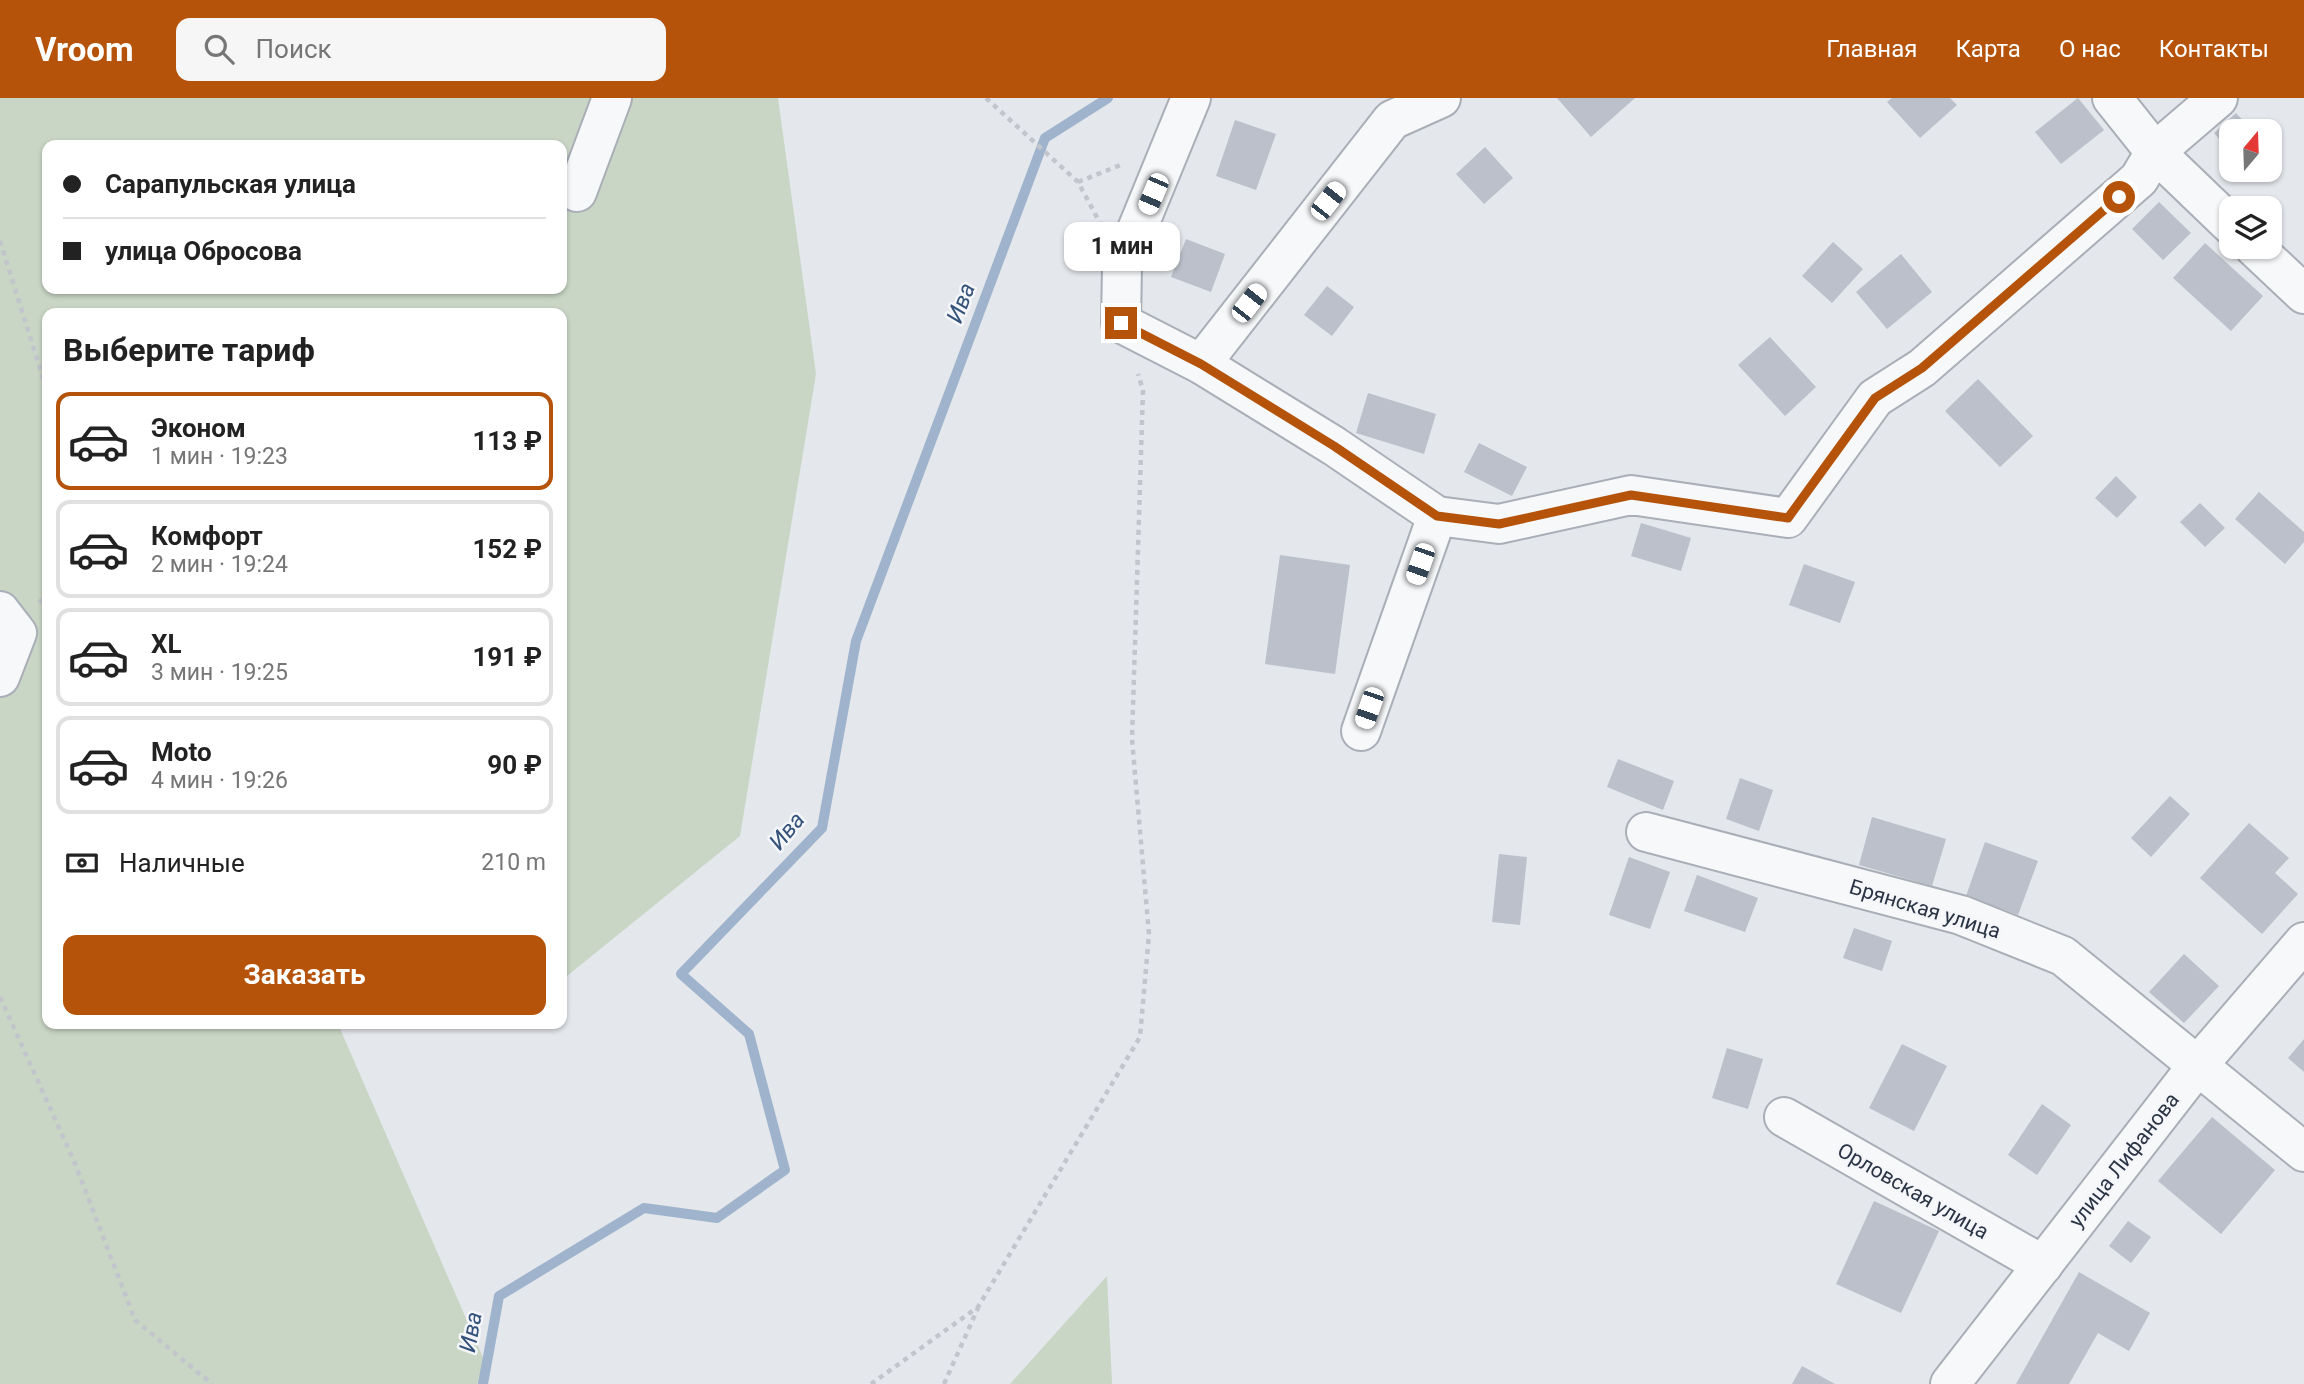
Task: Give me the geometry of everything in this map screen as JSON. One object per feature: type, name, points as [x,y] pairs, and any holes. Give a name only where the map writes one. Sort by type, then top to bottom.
[{"type":"street","points":[[577,192],[612,98]]},
{"type":"street","points":[[1191,98],[1122,266],[1121,323],[1201,364],[1334,446],[1437,516],[1499,524],[1631,495],[1788,518],[1875,398],[1922,368],[2128,188],[2138,179],[2155,152],[2218,98]]},
{"type":"street","points":[[1201,364],[1392,120],[1441,98]]},
{"type":"street","points":[[2112,98],[2155,152],[2219,213]]},
{"type":"street","points":[[2267,259],[2304,294]]},
{"type":"street","points":[[1361,732],[1437,516]]},
{"type":"street","points":[[0,611],[17,633],[0,677]]},
{"type":"street","name":"Брянская улица","points":[[1647,832],[1961,915],[2063,956],[2304,1152]]},
{"type":"street","name":"улица Лифанова","points":[[1950,1384],[2198,1065],[2304,942]]},
{"type":"street","name":"Орловская улица","points":[[1784,1117],[2043,1265]]},
{"type":"path","points":[[986,98],[1007,114],[1078,181]]},
{"type":"path","points":[[0,241],[42,375]]},
{"type":"path","points":[[944,1384],[978,1307],[1140,1037],[1149,934],[1132,739],[1143,390],[1121,323]]},
{"type":"path","points":[[0,997],[74,1161],[135,1320],[212,1384]]},
{"type":"path","points":[[871,1384],[978,1307]]},
{"type":"green space","points":[[0,98],[778,98],[816,374],[740,836],[567,976],[567,308],[42,308],[42,1029],[340,1029],[488,1369],[477,1384],[0,1384]]},
{"type":"green space","points":[[1107,1276],[1112,1384],[1010,1384]]},
{"type":"building","points":[[1557,98],[1635,98],[1591,137]]},
{"type":"building","points":[[1892,98],[1950,98],[1957,105],[1920,138],[1887,102]]},
{"type":"building","points":[[2078,98],[2104,130],[2061,164],[2035,132]]},
{"type":"building","points":[[2236,113],[2242,119],[2229,119]]},
{"type":"building","points":[[1235,120],[1276,134],[1256,190],[1216,176]]},
{"type":"building","points":[[1485,147],[1513,178],[1484,204],[1456,174]]},
{"type":"building","points":[[2159,202],[2191,233],[2163,260],[2132,229]]},
{"type":"building","points":[[1186,239],[1225,254],[1211,292],[1171,277]]},
{"type":"building","points":[[1833,242],[1863,269],[1832,303],[1802,276]]},
{"type":"building","points":[[2205,243],[2219,256],[2219,259],[2223,259],[2263,296],[2231,331],[2173,278]]},
{"type":"building","points":[[1901,254],[1932,292],[1887,329],[1856,292]]},
{"type":"building","points":[[1327,286],[1354,307],[1332,336],[1304,315]]},
{"type":"building","points":[[1770,337],[1816,387],[1785,416],[1738,365]]},
{"type":"building","points":[[1978,379],[2033,436],[2000,467],[1945,411]]},
{"type":"building","points":[[1368,393],[1436,414],[1424,454],[1356,433]]},
{"type":"building","points":[[1479,443],[1527,467],[1512,496],[1464,472]]},
{"type":"building","points":[[2116,476],[2137,497],[2117,518],[2095,498]]},
{"type":"building","points":[[2259,492],[2304,532],[2304,542],[2285,564],[2235,519]]},
{"type":"building","points":[[2200,503],[2225,528],[2205,547],[2180,522]]},
{"type":"building","points":[[1641,523],[1691,538],[1681,571],[1631,556]]},
{"type":"building","points":[[1280,555],[1350,565],[1335,674],[1265,664]]},
{"type":"building","points":[[1804,564],[1855,582],[1840,623],[1789,605]]},
{"type":"building","points":[[1618,759],[1674,781],[1663,810],[1607,787]]},
{"type":"building","points":[[1740,778],[1773,790],[1759,831],[1726,819]]},
{"type":"building","points":[[2170,796],[2190,814],[2151,857],[2131,838]]},
{"type":"building","points":[[1872,817],[1946,839],[1932,886],[1859,865]]},
{"type":"building","points":[[2249,823],[2289,858],[2275,873],[2298,894],[2262,934],[2200,878]]},
{"type":"building","points":[[1985,842],[2038,861],[2018,915],[1966,896]]},
{"type":"building","points":[[1499,854],[1527,857],[1520,925],[1492,922]]},
{"type":"building","points":[[1629,857],[1670,872],[1650,929],[1609,915]]},
{"type":"building","points":[[1697,875],[1758,898],[1745,932],[1684,911]]},
{"type":"building","points":[[1854,928],[1892,941],[1882,971],[1843,958]]},
{"type":"building","points":[[2184,954],[2219,986],[2184,1023],[2149,992]]},
{"type":"building","points":[[2304,1039],[2304,1072],[2288,1058]]},
{"type":"building","points":[[1902,1044],[1947,1066],[1914,1131],[1869,1108]]},
{"type":"building","points":[[1727,1048],[1763,1059],[1748,1109],[1712,1098]]},
{"type":"building","points":[[2042,1104],[2071,1125],[2037,1175],[2008,1155]]},
{"type":"building","points":[[2212,1117],[2275,1170],[2221,1234],[2158,1181]]},
{"type":"building","points":[[1874,1201],[1939,1231],[1901,1313],[1836,1284]]},
{"type":"building","points":[[2128,1221],[2151,1237],[2131,1263],[2109,1246]]},
{"type":"building","points":[[2079,1272],[2150,1313],[2129,1351],[2098,1333],[2069,1384],[2016,1384]]},
{"type":"building","points":[[1802,1366],[1835,1384],[1792,1384]]},
{"type":"waterway","name":"Ива","points":[[483,1384],[499,1296],[644,1208],[717,1218],[785,1170],[749,1034],[681,974],[822,828],[856,641],[1045,138],[1108,98]]},
{"type":"route","points":[[1121,323],[1201,364],[1334,446],[1437,516],[1499,524],[1631,495],[1788,518],[1875,398],[1922,368],[2119,197]]}]
